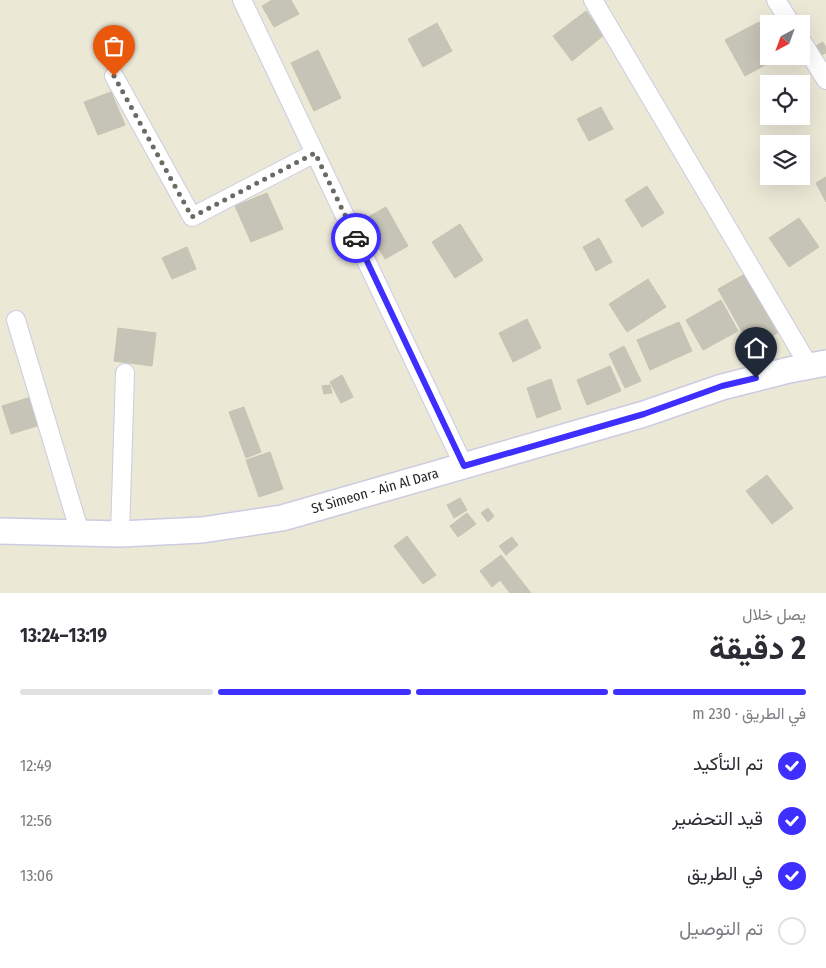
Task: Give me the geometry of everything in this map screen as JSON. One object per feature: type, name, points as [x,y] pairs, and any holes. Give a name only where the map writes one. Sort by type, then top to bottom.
[{"type":"main road","name":"St Simeon - Ain Al Dara","points":[[0,530],[120,534],[202,530],[282,518],[644,414],[722,386],[817,365]]},
{"type":"street","points":[[242,0],[464,466]]},
{"type":"street","points":[[593,0],[817,365]]},
{"type":"street","points":[[776,0],[785,15]]},
{"type":"street","points":[[810,54],[826,80]]},
{"type":"street","points":[[114,76],[192,217],[315,153]]},
{"type":"street","points":[[16,320],[80,533]]},
{"type":"street","points":[[120,534],[125,373]]},
{"type":"building","points":[[272,0],[291,0],[299,14],[274,27],[262,6]]},
{"type":"building","points":[[586,11],[604,35],[572,61],[553,36]]},
{"type":"building","points":[[759,22],[760,65],[765,65],[745,76],[725,40]]},
{"type":"building","points":[[437,23],[452,51],[423,67],[408,39]]},
{"type":"building","points":[[823,42],[826,53],[819,56],[814,47]]},
{"type":"building","points":[[318,50],[341,98],[314,111],[291,63]]},
{"type":"building","points":[[111,92],[125,125],[98,135],[84,102]]},
{"type":"building","points":[[601,107],[613,129],[589,141],[577,119]]},
{"type":"building","points":[[826,177],[826,202],[816,183]]},
{"type":"building","points":[[647,186],[664,213],[642,227],[625,200]]},
{"type":"building","points":[[267,193],[283,229],[251,242],[235,206]]},
{"type":"building","points":[[386,207],[408,246],[385,259],[363,220]]},
{"type":"building","points":[[799,218],[819,247],[789,267],[769,238]]},
{"type":"building","points":[[460,224],[483,260],[455,278],[432,242]]},
{"type":"building","points":[[599,238],[612,262],[596,271],[583,247]]},
{"type":"building","points":[[187,247],[196,269],[172,279],[162,258]]},
{"type":"building","points":[[745,274],[779,332],[751,348],[718,289]]},
{"type":"building","points":[[648,279],[666,307],[627,332],[609,304]]},
{"type":"building","points":[[721,300],[738,331],[703,350],[686,320]]},
{"type":"building","points":[[527,319],[541,348],[513,362],[499,333]]},
{"type":"building","points":[[679,322],[692,351],[650,370],[637,340]]},
{"type":"building","points":[[118,328],[156,333],[152,366],[114,361]]},
{"type":"building","points":[[624,346],[641,381],[625,388],[609,354]]},
{"type":"building","points":[[610,366],[621,391],[587,405],[577,380]]},
{"type":"building","points":[[342,375],[353,397],[341,403],[330,382]]},
{"type":"building","points":[[551,379],[561,409],[537,418],[527,388]]},
{"type":"building","points":[[330,385],[332,393],[324,394],[322,386]]},
{"type":"building","points":[[31,397],[40,425],[11,434],[2,406]]},
{"type":"building","points":[[244,407],[261,452],[246,458],[229,412]]},
{"type":"building","points":[[270,452],[283,489],[259,497],[246,460]]},
{"type":"building","points":[[767,475],[793,508],[772,524],[746,491]]},
{"type":"building","points":[[460,498],[467,510],[454,518],[447,505]]},
{"type":"building","points":[[488,508],[494,516],[488,522],[481,513]]},
{"type":"building","points":[[467,513],[476,524],[458,537],[450,526]]},
{"type":"building","points":[[407,536],[436,575],[423,584],[394,546]]},
{"type":"building","points":[[512,537],[518,545],[506,555],[499,546]]},
{"type":"building","points":[[501,555],[531,593],[510,593],[500,580],[492,587],[480,571]]},
{"type":"way so far","points":[[114,76],[192,217],[315,153],[356,238]]},
{"type":"route","points":[[356,238],[464,466],[644,414],[722,386],[756,378]]}]
